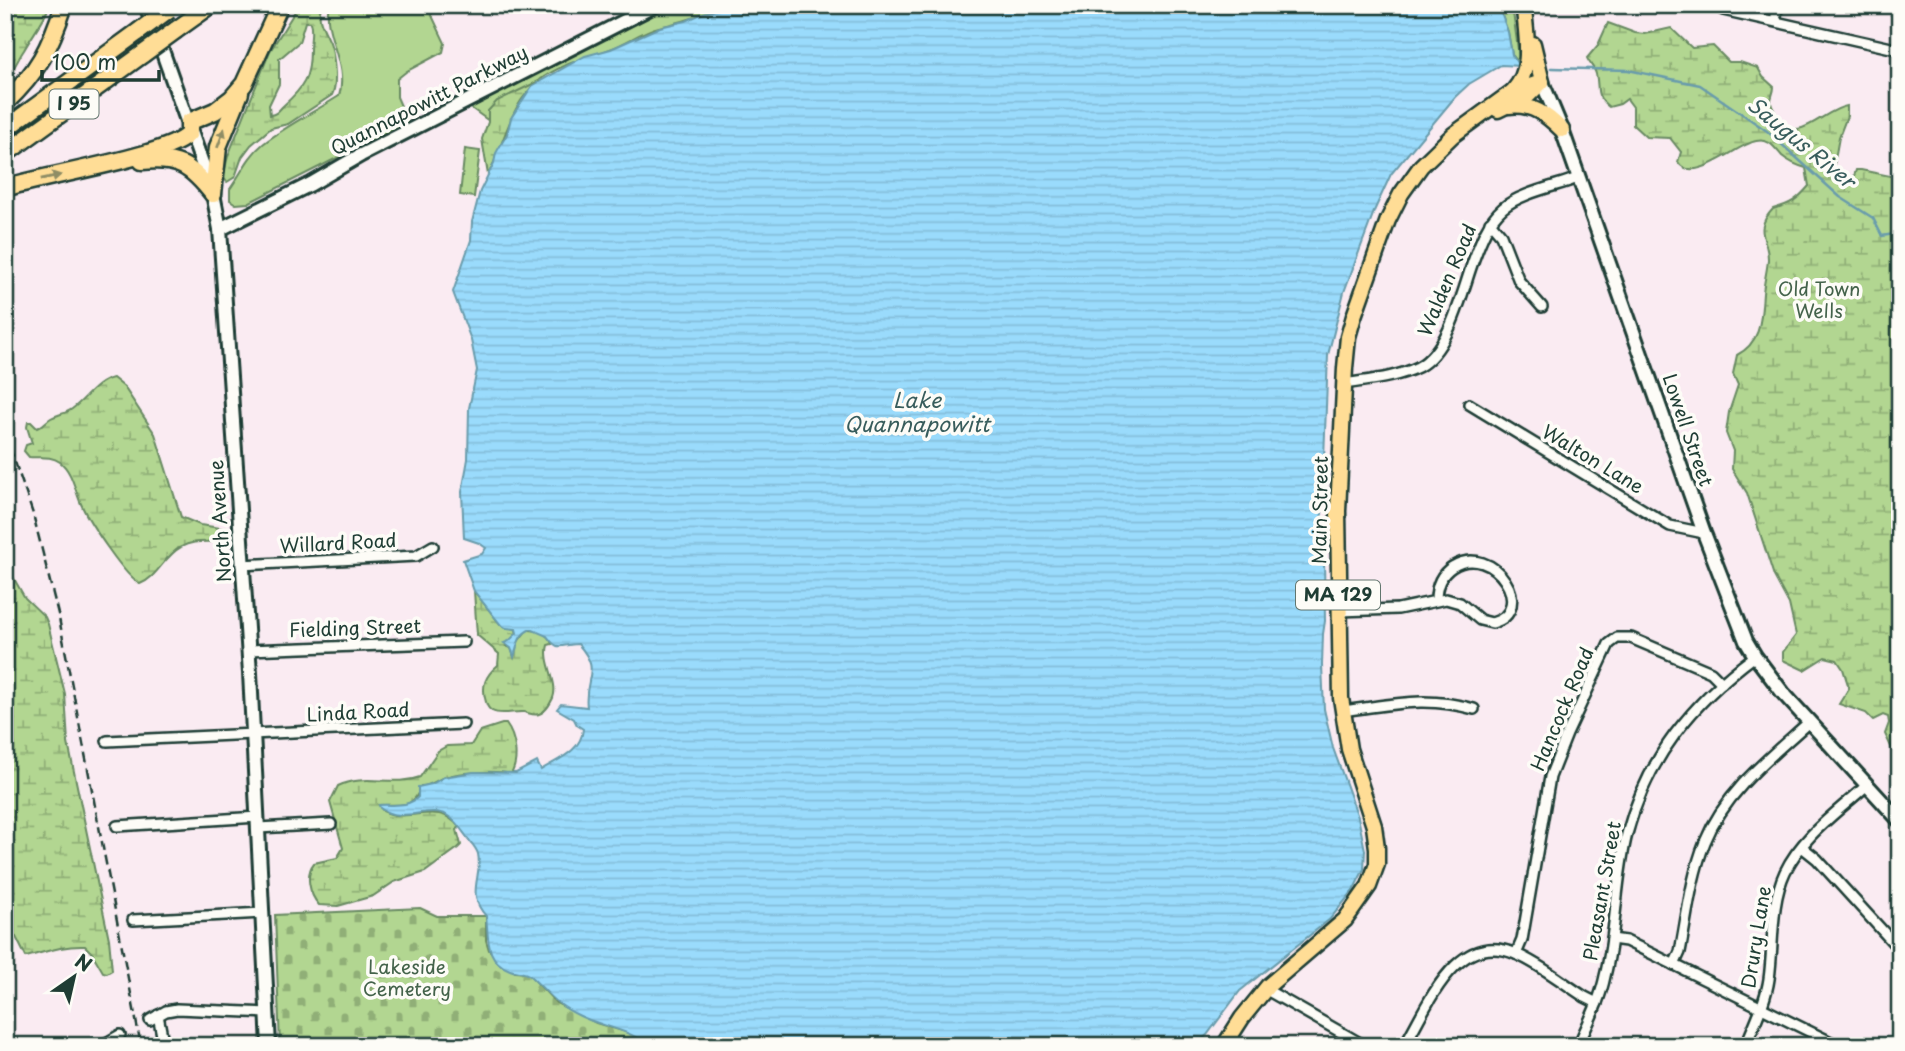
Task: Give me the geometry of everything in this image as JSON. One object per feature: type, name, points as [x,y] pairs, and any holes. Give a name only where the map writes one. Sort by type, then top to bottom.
[{"type":"highway","points":[[5,103],[28,80],[45,56],[64,5]]},
{"type":"highway","name":"I 95","points":[[5,154],[211,5]]},
{"type":"highway","points":[[214,194],[218,147],[280,5]]},
{"type":"highway","name":"I 95","points":[[5,129],[172,7]]},
{"type":"highway","points":[[5,188],[97,166],[182,141],[189,133],[189,122],[215,111],[244,84]]},
{"type":"highway","points":[[97,166],[171,160],[195,173],[214,194]]},
{"type":"main road","name":"Lowell Street","points":[[1524,7],[1542,82]]},
{"type":"main road","points":[[1524,7],[1526,68],[1510,99],[1520,105],[1535,108],[1562,130]]},
{"type":"main road","name":"Main Street","points":[[1224,1046],[1265,989],[1338,927],[1362,897],[1375,872],[1377,848],[1374,829],[1349,749],[1342,711],[1338,511],[1344,384],[1348,337],[1354,316],[1392,211],[1428,158],[1474,120],[1510,99],[1530,95],[1542,82]]},
{"type":"street","name":"North Avenue","points":[[146,5],[214,194],[220,229],[254,734],[269,1046]]},
{"type":"street","name":"Quannapowitt Parkway","points":[[220,229],[656,5]]},
{"type":"street","points":[[1775,21],[1778,5]]},
{"type":"street","points":[[1723,10],[1900,50]]},
{"type":"street","name":"Lowell Street","points":[[1542,82],[1562,130],[1729,603],[1755,656],[1809,722],[1900,821]]},
{"type":"street","name":"Walden Road","points":[[1344,384],[1403,372],[1423,364],[1436,353],[1446,336],[1490,222],[1515,200],[1578,178]]},
{"type":"street","points":[[1490,222],[1501,235],[1519,281],[1542,307]]},
{"type":"street","name":"Walton Lane","points":[[1469,404],[1671,526],[1704,533]]},
{"type":"street","name":"Willard Road","points":[[241,565],[416,556],[433,546]]},
{"type":"street","points":[[1339,611],[1398,609],[1436,600],[1457,602],[1480,620],[1492,624],[1505,617],[1511,603],[1510,590],[1502,576],[1493,568],[1477,562],[1457,565],[1444,574],[1438,584],[1436,600]]},
{"type":"street","name":"Hancock Road","points":[[1516,954],[1522,940],[1550,777],[1609,644],[1617,638],[1631,638],[1711,673],[1722,683]]},
{"type":"street","name":"Fielding Street","points":[[248,650],[464,642]]},
{"type":"street","name":"Pleasant Street","points":[[1578,1046],[1605,977],[1624,848],[1643,792],[1679,726],[1722,683],[1755,656]]},
{"type":"street","points":[[1342,711],[1427,701],[1442,701],[1475,709]]},
{"type":"street","points":[[1674,965],[1680,952],[1698,863],[1715,822],[1753,774],[1809,722]]},
{"type":"street","name":"Linda Road","points":[[107,741],[463,724]]},
{"type":"street","name":"Drury Lane","points":[[1748,1040],[1769,978],[1779,893],[1785,872],[1802,847],[1867,785]]},
{"type":"street","points":[[117,826],[331,824]]},
{"type":"street","points":[[1802,847],[1818,860],[1900,950]]},
{"type":"street","points":[[133,920],[263,913]]},
{"type":"street","points":[[1612,939],[1626,942],[1839,1046]]},
{"type":"street","points":[[1405,1046],[1456,963],[1486,950],[1497,949],[1516,954],[1597,1003]]},
{"type":"street","points":[[1265,989],[1364,1046]]},
{"type":"street","points":[[164,1046],[154,1017],[177,1009],[268,1013]]},
{"type":"street","points":[[101,1046],[120,1035]]},
{"type":"green space","points":[[5,5],[50,5],[14,68],[5,78]]},
{"type":"green space","points":[[299,5],[322,5],[320,18],[333,58],[334,90],[332,95],[288,124],[271,128],[251,145],[242,157],[235,177],[227,182],[223,177],[228,156],[270,51]],"holes":[[[305,22],[310,22],[310,60],[307,75],[296,93],[279,111],[270,115],[269,105],[279,84],[279,59],[299,42]]]},
{"type":"green space","points":[[329,5],[427,5],[445,43],[443,52],[397,79],[397,97],[408,122],[248,203],[236,204],[230,200],[230,189],[258,149],[281,131],[339,96],[341,73],[329,27]]},
{"type":"green space","points":[[641,5],[737,5],[653,29],[549,74],[533,89],[507,134],[457,98]]},
{"type":"green space","points":[[1498,5],[1512,5],[1520,64],[1512,55],[1508,32]]},
{"type":"green space","name":"Old Town Wells","points":[[1608,23],[1645,34],[1671,28],[1692,48],[1713,46],[1729,62],[1740,62],[1758,68],[1774,87],[1772,105],[1786,127],[1802,128],[1847,106],[1847,116],[1839,137],[1833,170],[1849,180],[1853,179],[1856,170],[1900,178],[1900,758],[1895,755],[1885,734],[1888,717],[1883,715],[1873,720],[1866,713],[1839,704],[1849,688],[1837,660],[1825,657],[1804,670],[1783,660],[1783,652],[1796,635],[1789,604],[1774,576],[1747,493],[1732,469],[1733,451],[1726,433],[1729,412],[1738,385],[1733,374],[1737,355],[1751,343],[1759,328],[1768,260],[1762,229],[1773,209],[1793,201],[1809,186],[1806,168],[1787,160],[1771,144],[1761,140],[1704,167],[1685,168],[1678,162],[1681,152],[1670,138],[1646,137],[1633,125],[1633,107],[1627,99],[1609,107],[1601,98],[1595,72],[1587,58],[1598,45]]},
{"type":"green space","points":[[539,81],[529,90],[514,113],[488,175],[482,139],[488,122],[488,111],[497,101]]},
{"type":"green space","points":[[465,149],[480,151],[474,197],[460,195]]},
{"type":"green space","points":[[113,378],[124,387],[155,434],[181,517],[200,525],[227,529],[230,538],[193,542],[181,547],[152,577],[140,584],[126,572],[100,536],[82,506],[64,466],[53,458],[29,457],[24,451],[26,445],[32,443],[28,422],[39,427],[51,418],[72,409],[96,387]]},
{"type":"green space","points":[[5,558],[25,598],[45,617],[48,624],[65,694],[68,743],[109,939],[112,970],[107,973],[103,972],[85,946],[62,948],[26,957],[16,937],[5,935]]},
{"type":"green space","points":[[474,591],[501,625],[516,629],[517,633],[506,646],[511,648],[514,657],[517,643],[527,630],[546,635],[551,641],[547,652],[554,692],[546,710],[541,713],[499,713],[488,707],[484,686],[487,677],[498,665],[499,654],[477,635]]},
{"type":"green space","points":[[506,724],[514,742],[516,756],[511,774],[486,772],[449,776],[421,786],[410,802],[379,805],[383,811],[393,815],[433,813],[451,819],[459,827],[457,830],[461,845],[458,848],[425,872],[394,882],[373,896],[338,906],[319,905],[309,884],[311,868],[314,863],[337,858],[343,848],[330,802],[338,786],[348,782],[399,781],[420,777],[438,751],[447,746],[471,745],[480,731]]},
{"type":"green space","name":"Lakeside Cemetery","points":[[420,908],[437,916],[486,916],[486,940],[489,950],[515,972],[528,973],[556,1003],[596,1023],[636,1035],[648,1046],[280,1046],[275,915]]},
{"type":"water","name":"Lake Quannapowitt","points":[[737,5],[1498,5],[1508,32],[1512,55],[1519,66],[1501,65],[1469,84],[1391,174],[1344,292],[1328,355],[1321,536],[1324,559],[1324,709],[1333,748],[1358,817],[1365,850],[1364,869],[1353,891],[1330,919],[1240,991],[1207,1035],[1194,1046],[648,1046],[633,1036],[571,1012],[528,974],[510,970],[496,960],[489,947],[486,916],[477,900],[478,854],[453,820],[440,813],[397,815],[380,808],[379,805],[409,803],[418,797],[418,787],[432,784],[444,777],[474,772],[516,773],[537,762],[541,770],[573,749],[578,744],[583,729],[574,719],[557,709],[561,704],[587,707],[591,668],[578,644],[557,646],[547,636],[531,629],[521,638],[514,657],[511,648],[504,643],[517,633],[516,629],[501,625],[474,591],[463,560],[482,554],[486,548],[464,538],[462,492],[468,459],[469,408],[477,370],[471,340],[453,292],[471,240],[472,222],[480,191],[507,134],[511,118],[532,86],[585,56],[611,49],[660,27]]},
{"type":"waterway","name":"Saugus River","points":[[1551,68],[1628,70],[1700,85],[1767,131],[1840,197],[1873,218],[1882,236],[1900,233]]},
{"type":"railway","points":[[5,433],[33,514],[59,618],[141,1046]]}]
